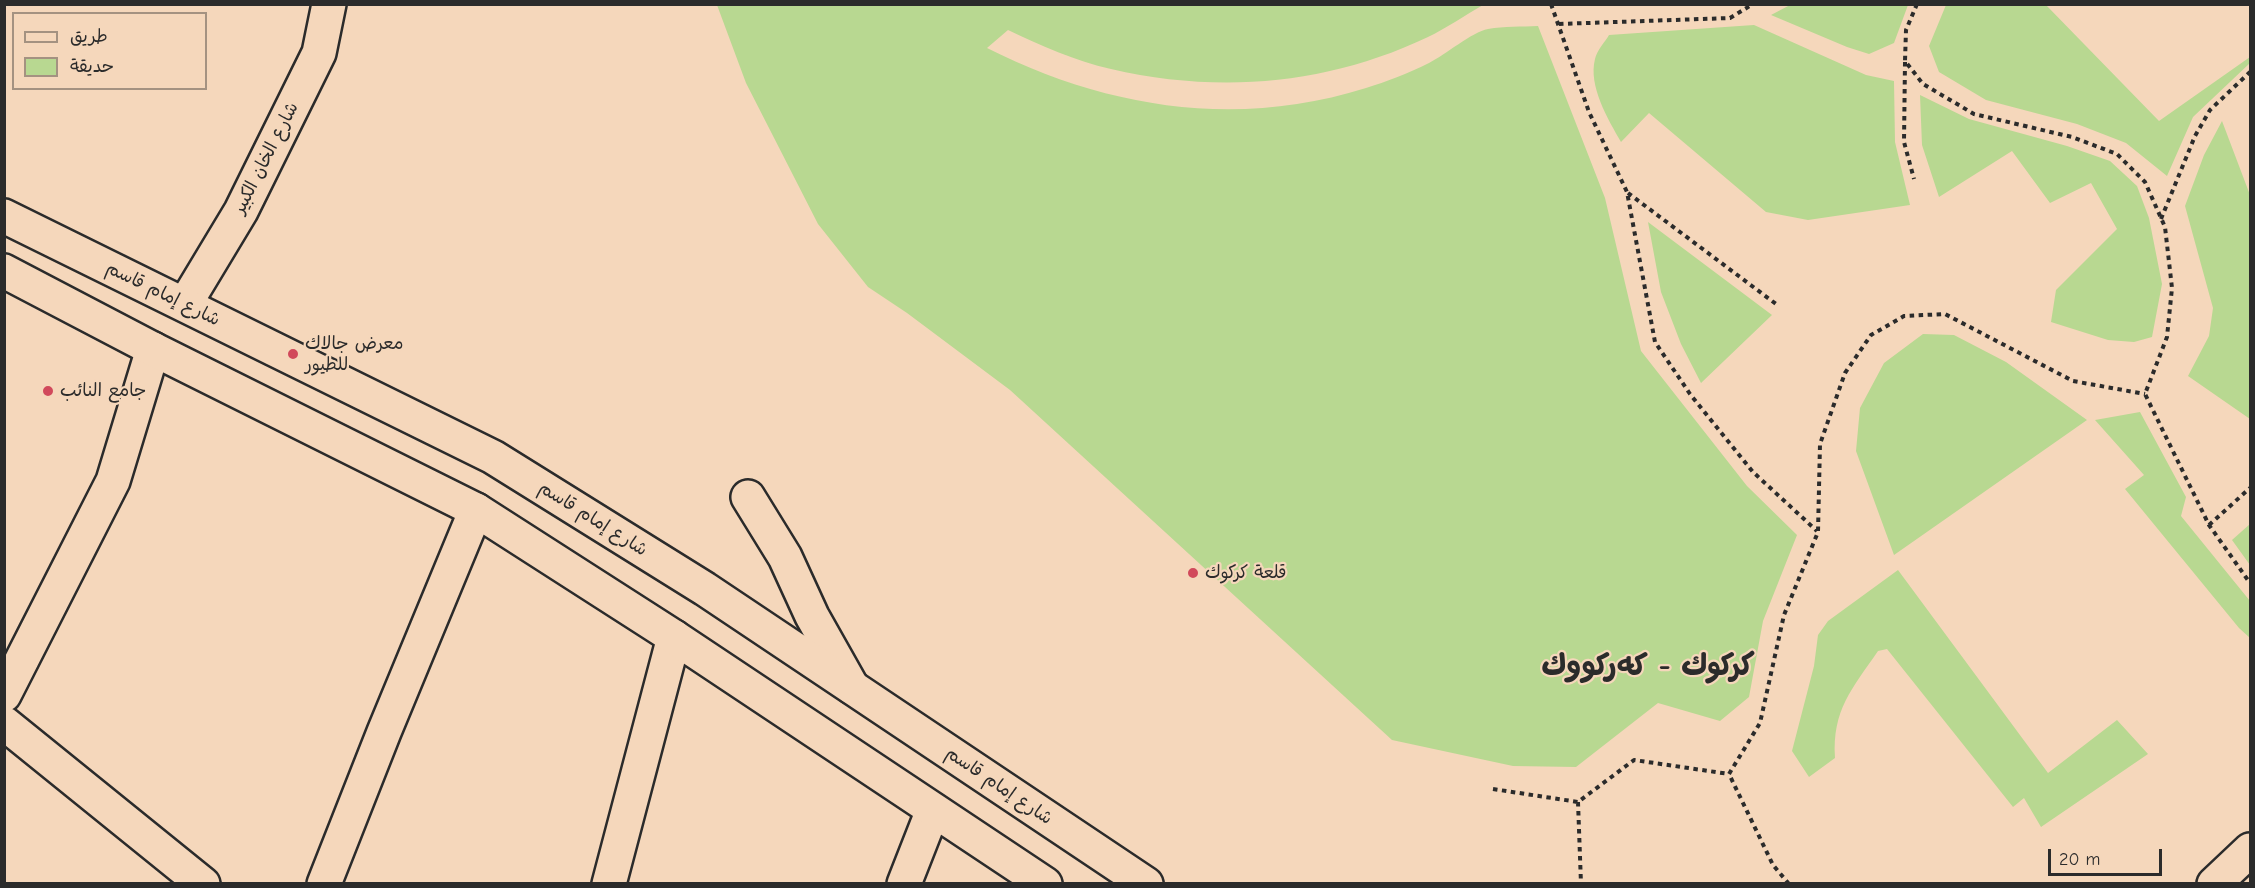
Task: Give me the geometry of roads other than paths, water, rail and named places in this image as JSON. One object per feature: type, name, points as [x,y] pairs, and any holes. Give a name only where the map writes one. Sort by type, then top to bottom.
[{"type":"main road","name":"شارع الخان الكبير","points":[[185,304],[241,211],[319,53],[329,4]]},
{"type":"main road","name":"شارع إمام قاسم","points":[[4,216],[493,457],[705,589],[1146,884]]},
{"type":"main road","points":[[4,271],[153,349],[476,510],[674,637],[1045,884]]},
{"type":"main road","points":[[4,695],[113,481],[153,349]]},
{"type":"main road","points":[[748,497],[785,557],[812,616],[852,687]]},
{"type":"main road","points":[[324,884],[476,510]]},
{"type":"main road","points":[[609,884],[674,637]]},
{"type":"main road","points":[[4,723],[203,884]]},
{"type":"main road","points":[[904,884],[933,810]]},
{"type":"main road","points":[[2214,884],[2250,850]]},
{"type":"place","name":"معرض جالاك للطيور","points":[[293,354]]},
{"type":"place","name":"جامع النائب","points":[[48,391]]},
{"type":"place","name":"قلعة كركوك","points":[[1193,573]]},
{"type":"district","name":"كركوك - کەرکووك","points":[[1648,667]]}]
